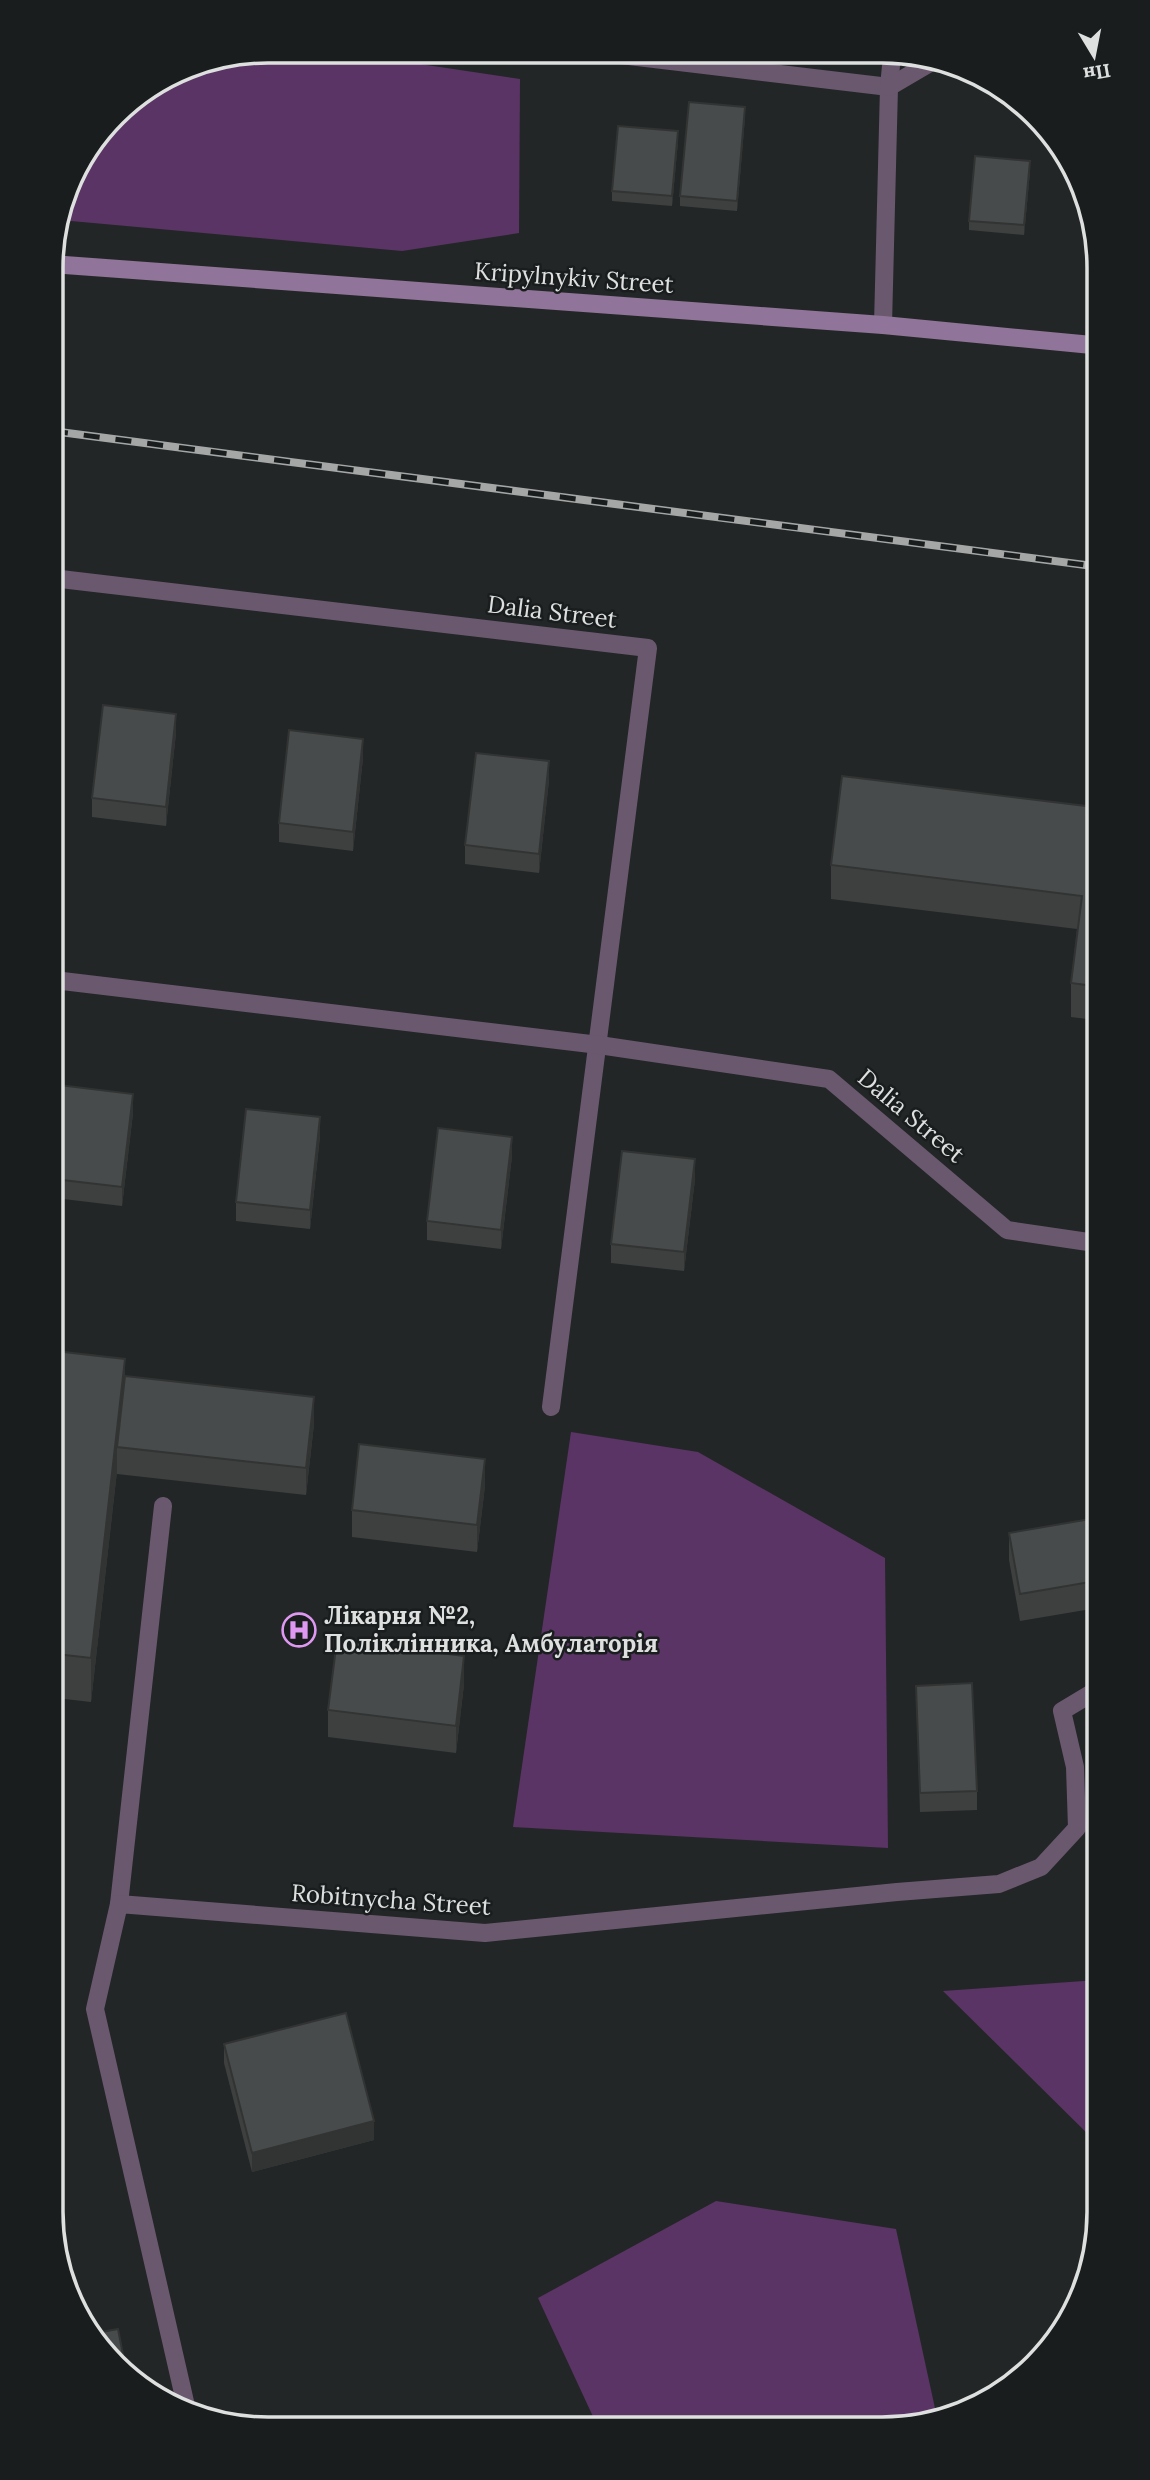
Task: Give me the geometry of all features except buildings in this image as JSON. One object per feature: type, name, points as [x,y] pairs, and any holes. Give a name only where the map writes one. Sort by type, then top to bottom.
[{"type":"street","points":[[685,63],[889,88],[923,67]]},
{"type":"street","points":[[884,325],[891,64]]},
{"type":"street","name":"Kripylnykiv Street","points":[[63,265],[884,325],[1087,345]]},
{"type":"street","name":"Dalia Street","points":[[63,579],[648,648],[551,1407]]},
{"type":"street","name":"Dalia Street","points":[[63,981],[598,1045],[829,1079],[1007,1230],[1087,1242]]},
{"type":"street","points":[[163,1506],[119,1904],[95,2009],[184,2399]]},
{"type":"street","name":"Robitnycha Street","points":[[119,1904],[485,1933],[999,1884],[1041,1867],[1077,1828],[1075,1767],[1062,1712],[1087,1696]]},
{"type":"shaded area","points":[[268,63],[413,63],[520,79],[519,233],[402,251],[69,221],[90,165],[123,123],[143,105],[177,84],[215,70]]},
{"type":"shaded area","points":[[571,1432],[698,1452],[885,1558],[888,1848],[513,1827]]},
{"type":"shaded area","points":[[1087,1981],[1087,2133],[943,1991]]},
{"type":"shaded area","points":[[716,2201],[896,2229],[935,2410],[882,2417],[593,2417],[538,2298]]},
{"type":"railway","points":[[63,432],[1087,565]]},
{"type":"place","name":"Лікарня №2, Поліклінника, Амбулаторія","points":[[299,1630]]}]
